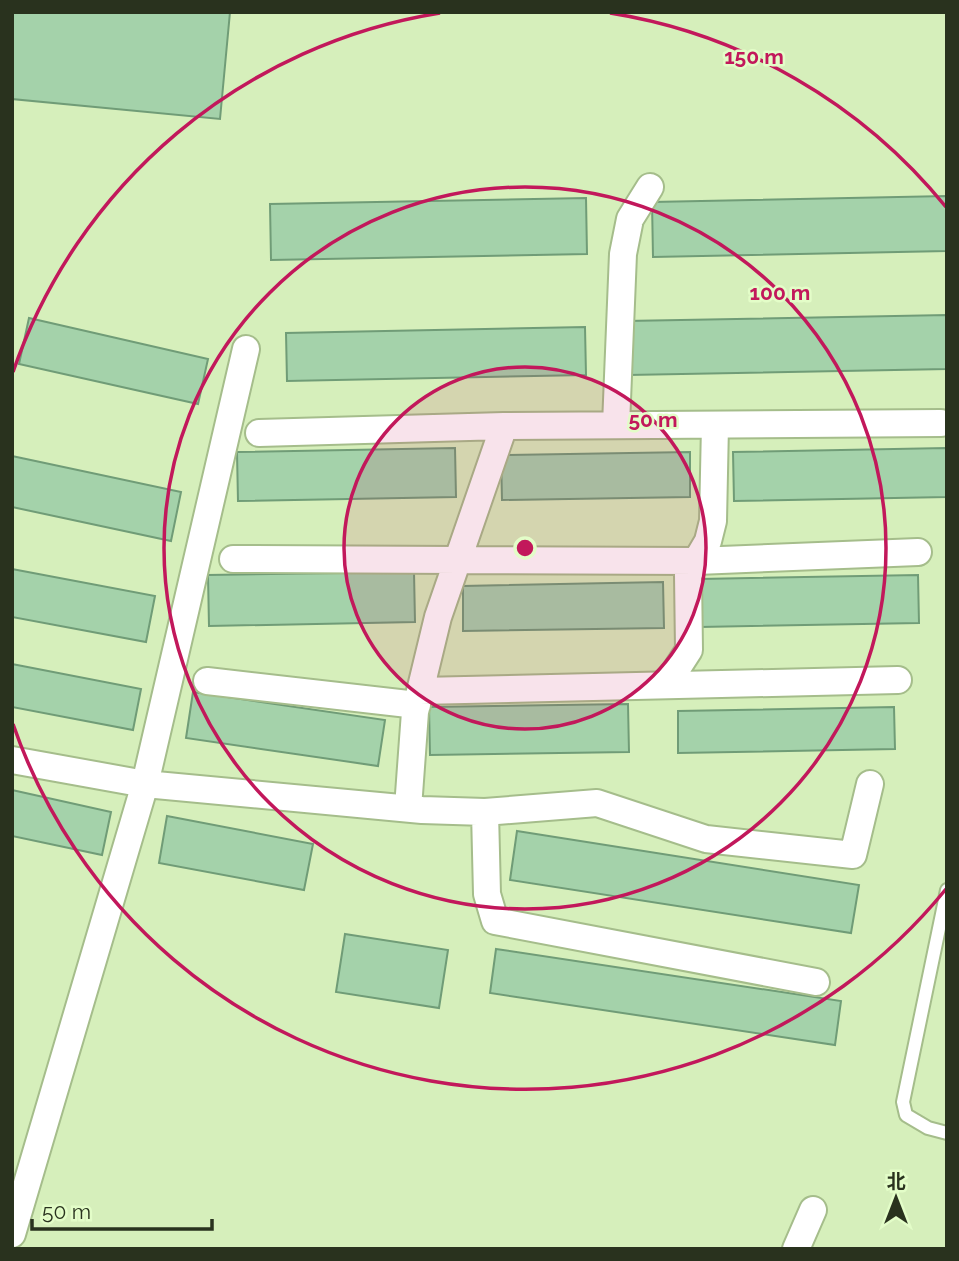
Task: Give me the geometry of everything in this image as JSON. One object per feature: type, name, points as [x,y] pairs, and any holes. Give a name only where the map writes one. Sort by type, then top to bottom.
[{"type":"street","points":[[616,425],[624,254],[630,219],[650,187]]},
{"type":"street","points":[[12,1234],[145,784],[246,349]]},
{"type":"street","points":[[259,433],[504,426],[941,423]]},
{"type":"street","points":[[667,684],[689,650],[688,576],[708,541],[713,521],[716,425]]},
{"type":"street","points":[[408,808],[419,698],[438,617],[504,426]]},
{"type":"street","points":[[233,559],[697,561],[918,552]]},
{"type":"street","points":[[207,681],[419,698],[667,684],[898,680]]},
{"type":"street","points":[[12,760],[145,784],[408,808],[485,812],[597,803],[706,839],[853,855],[870,784]]},
{"type":"street","points":[[485,812],[487,894],[495,921],[816,982]]},
{"type":"street","points":[[796,1249],[813,1210]]},
{"type":"lane","points":[[947,890],[903,1102],[906,1115],[928,1128],[947,1133]]},
{"type":"building","points":[[13,12],[230,12],[220,119],[12,99]]},
{"type":"building","points":[[947,196],[947,251],[653,257],[652,202]]},
{"type":"building","points":[[586,198],[587,254],[271,260],[270,204]]},
{"type":"building","points":[[947,315],[947,369],[628,375],[626,321]]},
{"type":"building","points":[[29,318],[208,359],[198,404],[19,364]]},
{"type":"building","points":[[585,327],[586,375],[287,381],[286,333]]},
{"type":"building","points":[[455,448],[456,497],[238,501],[237,452]]},
{"type":"building","points":[[946,448],[947,497],[734,501],[733,452]]},
{"type":"building","points":[[690,452],[690,497],[502,500],[501,455]]},
{"type":"building","points":[[12,456],[181,492],[171,541],[12,507]]},
{"type":"building","points":[[12,569],[155,596],[146,642],[12,617]]},
{"type":"building","points":[[414,572],[415,622],[209,626],[208,575]]},
{"type":"building","points":[[918,575],[919,623],[700,627],[700,579]]},
{"type":"building","points":[[663,582],[664,628],[463,631],[463,586]]},
{"type":"building","points":[[12,664],[141,689],[133,730],[12,707]]},
{"type":"building","points":[[193,692],[385,720],[378,766],[186,738]]},
{"type":"building","points":[[628,704],[629,752],[430,755],[429,707]]},
{"type":"building","points":[[894,707],[895,749],[678,753],[678,711]]},
{"type":"building","points":[[12,790],[111,812],[102,855],[12,836]]},
{"type":"building","points":[[167,816],[313,844],[304,890],[159,863]]},
{"type":"building","points":[[517,831],[859,885],[851,933],[510,880]]},
{"type":"building","points":[[345,934],[448,950],[439,1008],[336,992]]},
{"type":"building","points":[[496,949],[841,1001],[835,1045],[490,993]]}]
